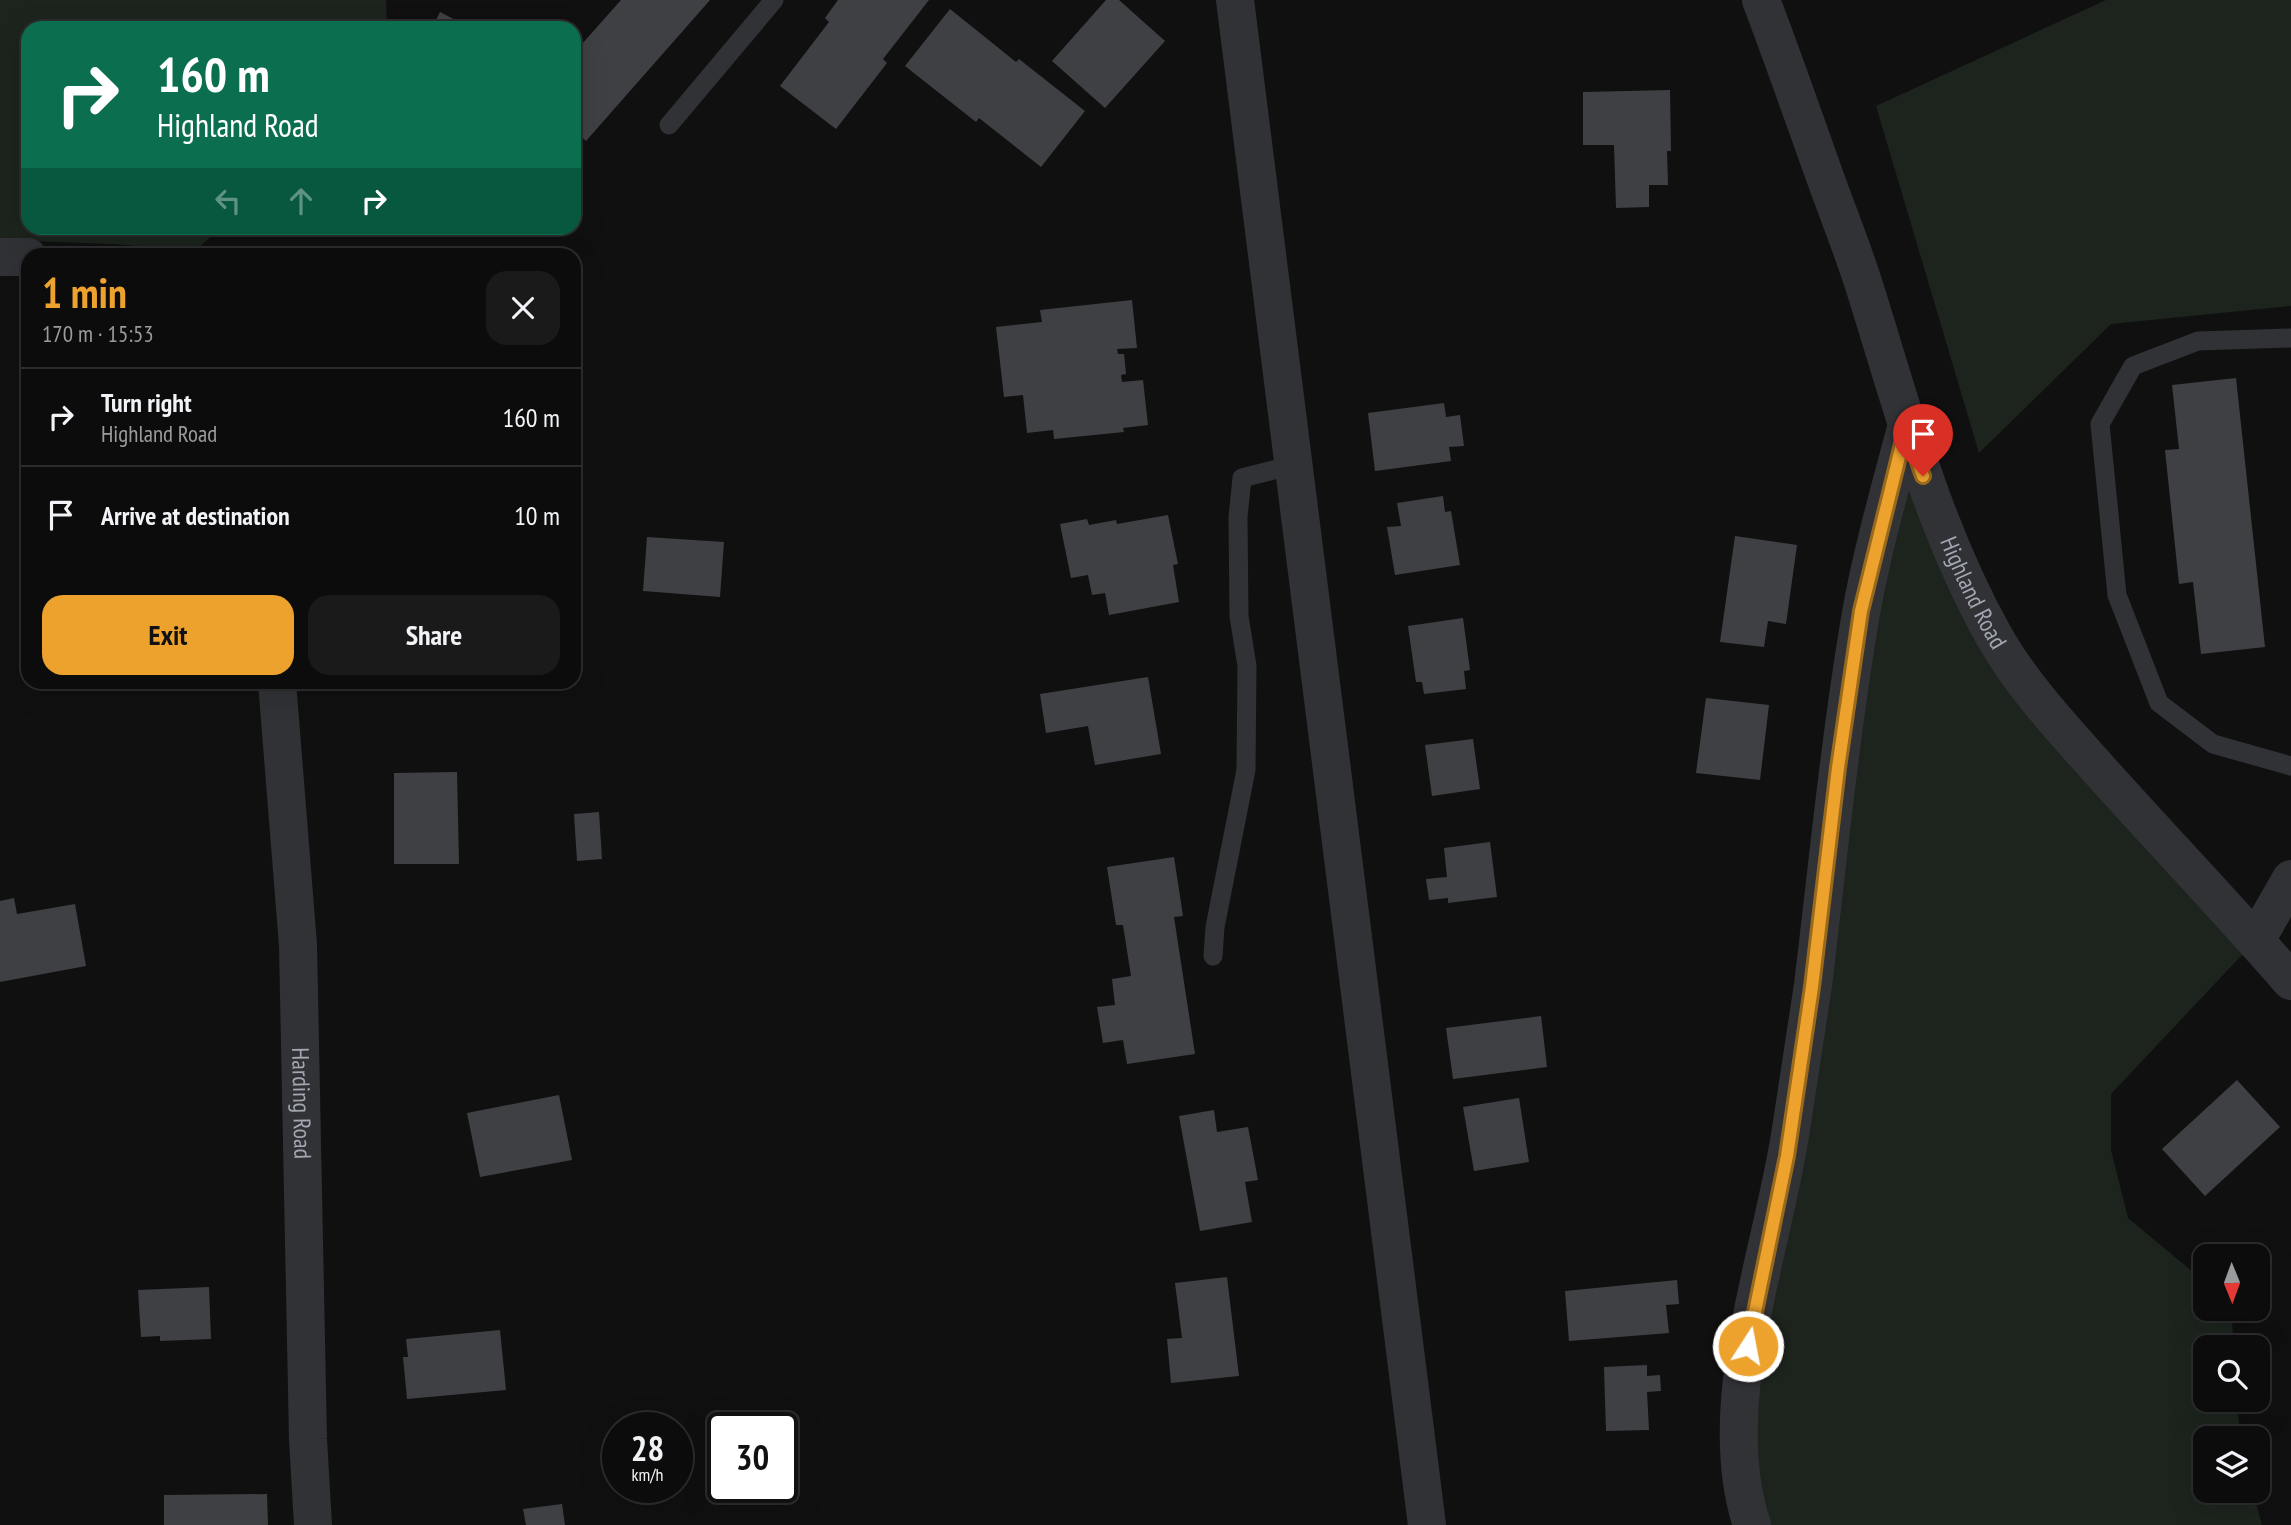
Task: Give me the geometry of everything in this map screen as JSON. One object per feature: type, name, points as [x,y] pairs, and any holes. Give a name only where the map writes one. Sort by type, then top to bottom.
[{"type":"street","points":[[1235,0],[1427,1525]]},
{"type":"street","name":"Highland Road","points":[[1761,0],[1867,292],[1906,428],[1952,549],[1996,639],[2031,689],[2071,738],[2291,981]]},
{"type":"street","points":[[0,257],[21,257]]},
{"type":"street","points":[[1752,1525],[1742,1487],[1737,1444],[1740,1388],[1789,1143],[1861,611],[1906,428]]},
{"type":"street","name":"Harding Road","points":[[278,689],[298,945],[308,1440],[313,1525]]},
{"type":"street","points":[[2256,940],[2291,879]]},
{"type":"lane","points":[[669,125],[774,0]]},
{"type":"lane","points":[[2291,338],[2198,341],[2133,366],[2100,424],[2117,595],[2159,704],[2213,744],[2291,766]]},
{"type":"lane","points":[[1213,956],[1215,927],[1247,770],[1247,666],[1239,616],[1238,517],[1242,478],[1293,465]]},
{"type":"shaded area","points":[[0,0],[386,0],[387,21],[21,21],[21,235],[212,235],[198,248],[0,240]]},
{"type":"shaded area","points":[[2106,0],[2291,0],[2291,306],[2111,324],[1979,453],[1876,106]]},
{"type":"shaded area","points":[[1906,428],[1975,598],[2256,940],[2111,1094],[2111,1150],[2128,1218],[2193,1272],[2193,1321],[2232,1321],[2233,1335],[2193,1335],[2193,1412],[2238,1412],[2239,1426],[2193,1426],[2193,1503],[2256,1503],[2262,1525],[1752,1525],[1742,1487]]},
{"type":"building","points":[[621,0],[710,0],[586,141],[581,136],[581,45]]},
{"type":"building","points":[[838,0],[929,0],[883,59],[887,63],[836,129],[780,86],[829,22],[825,18]]},
{"type":"building","points":[[1106,0],[1119,0],[1165,41],[1105,108],[1052,61]]},
{"type":"building","points":[[950,9],[1016,62],[1019,59],[1085,111],[1041,167],[979,118],[976,122],[905,66]]},
{"type":"building","points":[[440,12],[457,21],[436,21]]},
{"type":"building","points":[[1670,90],[1671,151],[1667,151],[1668,185],[1649,185],[1649,207],[1616,208],[1614,145],[1583,145],[1583,92]]},
{"type":"building","points":[[1132,300],[1137,348],[1117,349],[1118,354],[1124,354],[1126,374],[1121,375],[1122,382],[1143,380],[1148,425],[1123,428],[1124,432],[1054,439],[1053,430],[1027,433],[1023,395],[1004,397],[996,327],[1042,322],[1040,310]]},
{"type":"building","points":[[2236,378],[2265,647],[2201,654],[2193,582],[2179,584],[2165,450],[2179,449],[2172,385]]},
{"type":"building","points":[[1444,403],[1446,417],[1460,415],[1464,446],[1449,447],[1451,461],[1375,471],[1368,413]]},
{"type":"building","points":[[1443,496],[1445,512],[1451,511],[1460,565],[1395,575],[1387,527],[1401,526],[1397,503]]},
{"type":"building","points":[[1168,515],[1178,564],[1173,565],[1179,602],[1109,615],[1105,593],[1092,595],[1088,575],[1071,578],[1060,524],[1087,519],[1089,525],[1116,520],[1117,524]]},
{"type":"building","points":[[1735,536],[1797,545],[1786,624],[1768,621],[1764,647],[1720,642]]},
{"type":"building","points":[[647,537],[724,542],[720,597],[643,591]]},
{"type":"building","points":[[1463,618],[1470,670],[1464,671],[1466,689],[1424,694],[1422,682],[1416,682],[1408,626]]},
{"type":"building","points":[[1148,677],[1161,754],[1095,765],[1088,726],[1046,733],[1040,694]]},
{"type":"building","points":[[1706,698],[1769,705],[1760,780],[1696,773]]},
{"type":"building","points":[[1473,739],[1480,789],[1432,796],[1425,745]]},
{"type":"building","points":[[457,772],[459,864],[394,864],[394,773]]},
{"type":"building","points":[[599,812],[602,859],[577,861],[574,814]]},
{"type":"building","points":[[1490,842],[1497,897],[1448,903],[1448,898],[1429,900],[1426,879],[1447,877],[1444,848]]},
{"type":"building","points":[[1174,857],[1183,916],[1174,917],[1195,1054],[1127,1064],[1123,1040],[1103,1043],[1097,1007],[1115,1005],[1112,979],[1131,976],[1123,925],[1116,925],[1107,867]]},
{"type":"building","points":[[14,898],[17,914],[75,904],[86,966],[0,982],[0,901]]},
{"type":"building","points":[[1541,1016],[1547,1067],[1453,1079],[1446,1028]]},
{"type":"building","points":[[2237,1080],[2280,1127],[2205,1196],[2162,1149]]},
{"type":"building","points":[[559,1095],[572,1160],[480,1177],[467,1113]]},
{"type":"building","points":[[1519,1098],[1529,1162],[1474,1171],[1463,1107]]},
{"type":"building","points":[[1214,1110],[1217,1132],[1248,1127],[1258,1180],[1245,1182],[1252,1222],[1200,1231],[1179,1116]]},
{"type":"building","points":[[1227,1277],[1239,1376],[1171,1383],[1167,1339],[1182,1338],[1175,1283]]},
{"type":"building","points":[[1677,1280],[1679,1304],[1666,1305],[1669,1333],[1569,1341],[1565,1291]]},
{"type":"building","points":[[209,1287],[211,1339],[160,1341],[160,1336],[141,1337],[138,1290]]},
{"type":"building","points":[[500,1330],[506,1390],[407,1399],[403,1357],[408,1357],[406,1339]]},
{"type":"building","points":[[1647,1365],[1647,1376],[1660,1375],[1661,1391],[1647,1392],[1649,1430],[1606,1431],[1604,1367]]},
{"type":"building","points":[[267,1494],[268,1525],[164,1525],[164,1495]]},
{"type":"building","points":[[562,1504],[565,1525],[526,1525],[523,1509]]},
{"type":"route","points":[[1748,1346],[1787,1156],[1861,611],[1906,428],[1923,476]]}]
